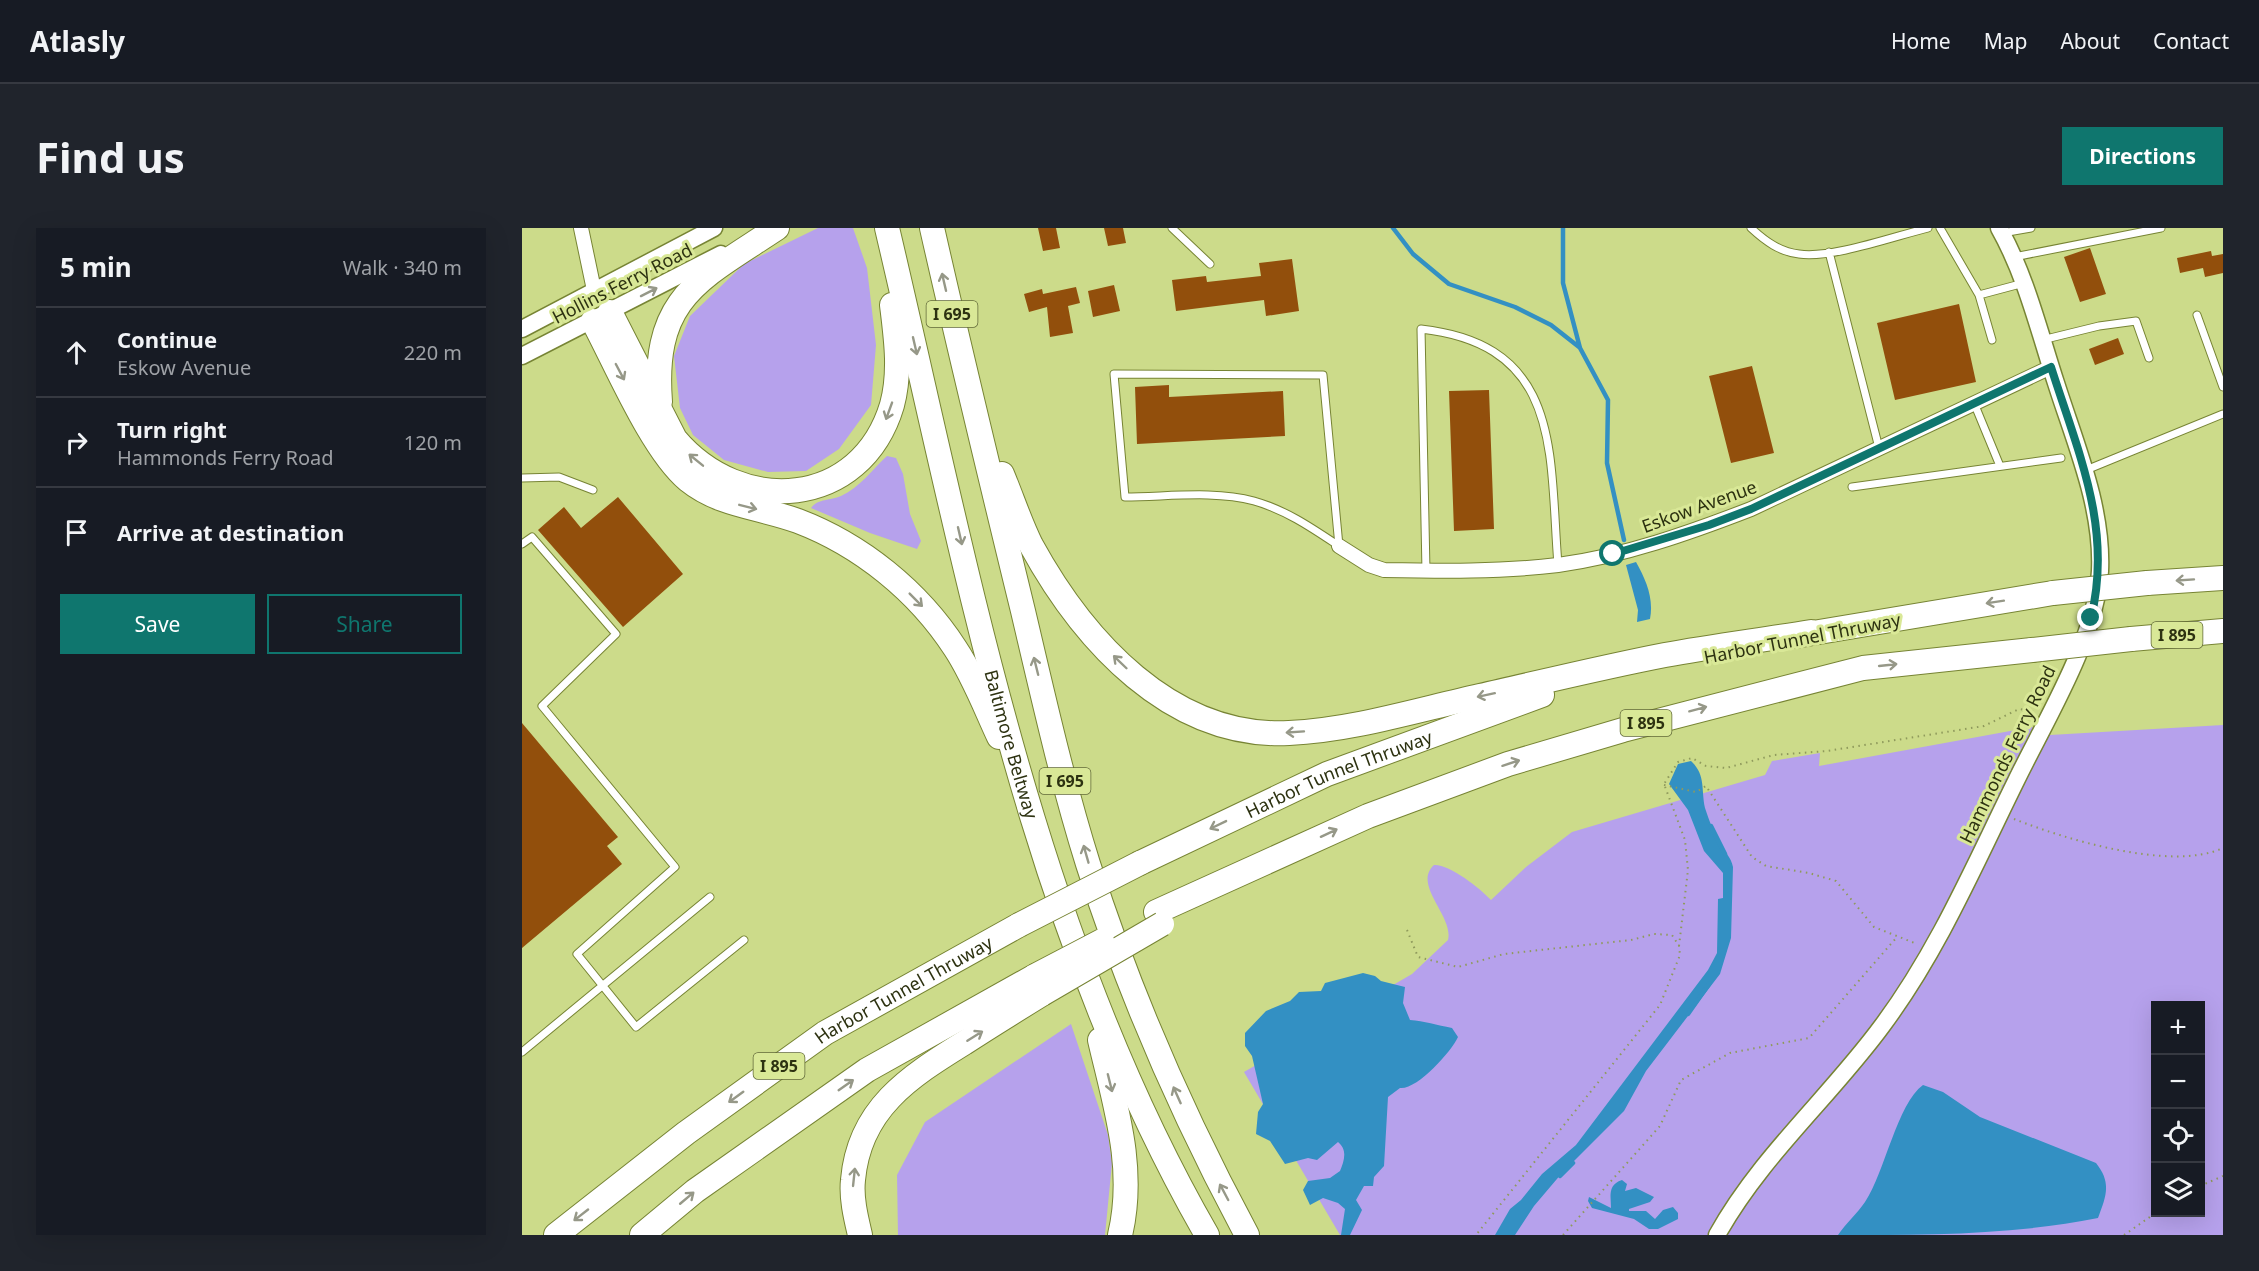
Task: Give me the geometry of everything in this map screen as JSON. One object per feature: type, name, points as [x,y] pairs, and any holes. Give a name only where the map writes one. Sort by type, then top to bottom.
[{"type":"highway","points":[[660,411],[658,358],[662,336],[673,313],[687,293],[707,274],[775,228]]},
{"type":"highway","points":[[601,316],[675,439],[696,462],[723,479],[754,490],[802,490],[820,484],[853,465],[866,452],[884,424],[897,375],[886,228]]},
{"type":"highway","name":"Baltimore Beltway","points":[[886,228],[980,619],[1028,800],[1088,985],[1171,1171],[1208,1235]]},
{"type":"highway","name":"I 695","points":[[932,228],[1058,754],[1088,864],[1137,1000],[1201,1149],[1247,1235]]},
{"type":"highway","points":[[601,316],[657,442],[688,479],[718,498],[796,521],[855,550],[894,578],[926,610],[955,648],[1028,800]]},
{"type":"highway","points":[[972,401],[1030,542],[1072,612],[1137,679],[1167,702],[1197,717],[1226,727],[1257,732],[1321,730],[1666,655],[1811,632]]},
{"type":"highway","name":"Harbor Tunnel Thruway","points":[[556,1235],[686,1133],[825,1033],[1019,925],[1140,863],[1327,774],[1551,692],[1811,632],[2053,593],[2223,578]]},
{"type":"highway","name":"I 895","points":[[642,1235],[695,1191],[867,1070],[1039,985],[1159,918],[1276,858],[1368,816],[1508,764],[1735,699],[1863,668],[2223,631]]},
{"type":"highway","points":[[860,1235],[852,1181],[868,1124],[888,1098],[921,1069],[1039,985]]},
{"type":"highway","points":[[1088,985],[1119,1117],[1125,1155],[1128,1193],[1120,1235]]},
{"type":"street","points":[[581,228],[601,316]]},
{"type":"street","name":"Hollins Ferry Road","points":[[522,329],[714,228]]},
{"type":"street","name":"Hollins Ferry Road","points":[[522,356],[775,228]]},
{"type":"street","name":"Hammonds Ferry Road","points":[[1716,1235],[1764,1163],[1881,1028],[1931,951],[2048,717],[2082,643],[2098,585],[2097,524],[2084,471],[2024,283],[2001,231]]},
{"type":"street","name":"Eskow Avenue","points":[[1339,546],[1369,566],[1384,570],[1426,571],[1558,565],[1613,554],[1709,525],[1751,509],[2051,367]]},
{"type":"lane","points":[[574,228],[581,228]]},
{"type":"lane","points":[[1172,228],[1210,264]]},
{"type":"lane","points":[[1751,228],[1763,240],[1780,249],[1800,255],[1829,252],[1928,228]]},
{"type":"lane","points":[[1940,228],[1979,295],[1992,340]]},
{"type":"lane","points":[[2001,231],[2031,228]]},
{"type":"lane","points":[[2013,257],[2161,228]]},
{"type":"lane","points":[[1829,252],[1879,448]]},
{"type":"lane","points":[[1979,295],[2024,283]]},
{"type":"lane","points":[[2197,315],[2223,387]]},
{"type":"lane","points":[[2042,340],[2100,326],[2136,321],[2149,358]]},
{"type":"lane","points":[[1426,571],[1421,329],[1444,332],[1484,344],[1501,355],[1517,370],[1531,393],[1542,415],[1548,439],[1558,565]]},
{"type":"lane","points":[[1114,374],[1323,375],[1339,546],[1303,522],[1252,500],[1218,496],[1125,497],[1114,374]]},
{"type":"lane","points":[[1974,403],[2000,466]]},
{"type":"lane","points":[[2084,471],[2223,414]]},
{"type":"lane","points":[[1852,487],[2061,458]]},
{"type":"lane","points":[[522,478],[559,477],[593,490]]},
{"type":"lane","points":[[522,544],[532,537],[616,634],[542,706],[675,867],[577,954],[636,1027],[744,940]]},
{"type":"lane","points":[[522,1052],[710,897]]},
{"type":"path","points":[[1664,784],[1678,762],[1692,758],[1706,766],[1726,768],[1774,755],[1827,751],[1984,726],[2019,710],[2034,711],[2048,717]]},
{"type":"path","points":[[1664,784],[1696,792],[1706,786],[1752,856],[1766,866],[1809,873],[1836,881],[1874,927],[1931,951]]},
{"type":"path","points":[[1476,1235],[1660,1005],[1680,955],[1679,946],[1688,870],[1685,840],[1664,784]]},
{"type":"path","points":[[2000,813],[2053,834],[2165,858],[2223,848]]},
{"type":"path","points":[[1407,930],[1418,957],[1458,967],[1504,954],[1631,940],[1654,934],[1672,935],[1679,946]]},
{"type":"path","points":[[1563,1235],[1660,1126],[1681,1080],[1730,1053],[1809,1038],[1897,937]]},
{"type":"path","points":[[2205,1184],[2223,1176]]},
{"type":"path","points":[[2124,1235],[2151,1216]]},
{"type":"shaded area","points":[[818,228],[853,228],[867,268],[876,345],[871,405],[839,449],[806,471],[768,472],[724,460],[693,435],[680,408],[674,356],[690,316],[744,264]]},
{"type":"shaded area","points":[[887,456],[896,458],[903,474],[910,514],[921,541],[917,549],[870,533],[811,508],[825,500],[848,493]]},
{"type":"shaded area","points":[[2223,725],[2223,1235],[1340,1235],[1244,1072],[1412,974],[1448,940],[1445,921],[1428,882],[1429,873],[1434,865],[1456,872],[1491,900],[1526,867],[1572,832],[1765,775],[1772,761],[1820,753],[1819,766],[2032,727],[2050,735]]},
{"type":"shaded area","points":[[1071,1024],[1108,1135],[1112,1163],[1105,1235],[898,1235],[897,1175],[925,1122]]},
{"type":"water","points":[[1636,562],[1646,582],[1651,604],[1650,619],[1637,622],[1638,610],[1626,565]]},
{"type":"water","points":[[1691,761],[1701,777],[1705,808],[1712,826],[1733,867],[1731,938],[1720,974],[1646,1071],[1624,1111],[1562,1173],[1534,1206],[1515,1235],[1495,1235],[1510,1209],[1521,1200],[1542,1174],[1576,1145],[1708,970],[1717,953],[1718,899],[1723,898],[1723,873],[1704,851],[1688,810],[1669,784],[1678,764]]},
{"type":"water","points":[[1363,973],[1375,976],[1381,981],[1405,987],[1403,1003],[1410,1020],[1452,1028],[1458,1037],[1448,1052],[1424,1077],[1407,1087],[1400,1088],[1388,1097],[1384,1166],[1374,1177],[1373,1186],[1364,1186],[1356,1200],[1362,1210],[1350,1235],[1341,1235],[1345,1209],[1338,1203],[1323,1198],[1310,1205],[1303,1190],[1308,1181],[1330,1178],[1340,1171],[1344,1160],[1343,1149],[1338,1142],[1317,1160],[1308,1158],[1285,1164],[1270,1141],[1256,1134],[1258,1112],[1263,1104],[1252,1056],[1245,1046],[1245,1033],[1266,1011],[1290,1001],[1299,992],[1321,991],[1325,983]]},
{"type":"water","points":[[1923,1085],[1943,1092],[1980,1117],[2096,1163],[2106,1183],[2105,1196],[2098,1218],[2002,1231],[1838,1235],[1865,1202],[1879,1174],[1898,1122],[1914,1094]]},
{"type":"water","points":[[1622,1180],[1627,1184],[1625,1191],[1636,1188],[1654,1197],[1650,1202],[1629,1209],[1629,1211],[1646,1211],[1655,1219],[1663,1210],[1673,1207],[1678,1213],[1678,1219],[1658,1229],[1649,1229],[1634,1219],[1592,1208],[1588,1201],[1589,1197],[1611,1208],[1612,1188]]},
{"type":"building","points":[[1038,228],[1056,228],[1060,248],[1043,251]]},
{"type":"building","points":[[1104,228],[1123,228],[1126,243],[1108,246]]},
{"type":"building","points":[[2090,248],[2106,294],[2080,302],[2064,257]]},
{"type":"building","points":[[2211,251],[2212,256],[2223,254],[2223,273],[2205,277],[2203,268],[2180,273],[2177,258]]},
{"type":"building","points":[[1292,259],[1299,311],[1266,316],[1264,300],[1176,311],[1172,280],[1206,276],[1207,282],[1261,276],[1259,263]]},
{"type":"building","points":[[1114,285],[1120,311],[1093,317],[1088,291]]},
{"type":"building","points":[[1076,287],[1080,303],[1068,306],[1073,333],[1050,337],[1047,307],[1029,312],[1024,294],[1042,289],[1043,294]]},
{"type":"building","points":[[1959,304],[1976,382],[1895,400],[1877,323]]},
{"type":"building","points":[[2118,338],[2124,354],[2095,365],[2089,349]]},
{"type":"building","points":[[1752,366],[1774,453],[1731,463],[1709,376]]},
{"type":"building","points":[[1169,385],[1169,397],[1283,391],[1285,436],[1137,444],[1135,387]]},
{"type":"building","points":[[1489,390],[1494,529],[1454,531],[1449,391]]},
{"type":"building","points":[[618,497],[683,574],[623,627],[538,530],[564,507],[581,528]]},
{"type":"building","points":[[522,723],[618,837],[607,846],[622,864],[522,948]]},
{"type":"waterway","points":[[1393,228],[1413,254],[1449,284],[1515,307],[1551,325],[1579,347]]},
{"type":"waterway","points":[[1563,228],[1563,283],[1580,348],[1608,400],[1607,463],[1624,540]]},
{"type":"waterway","points":[[1711,826],[1725,854]]},
{"type":"waterway","points":[[1688,1014],[1709,984]]},
{"type":"waterway","points":[[1560,1176],[1573,1163]]},
{"type":"route","points":[[1613,554],[1709,525],[1751,509],[2051,367],[2084,471],[2097,524],[2100,569],[2091,618]]}]
